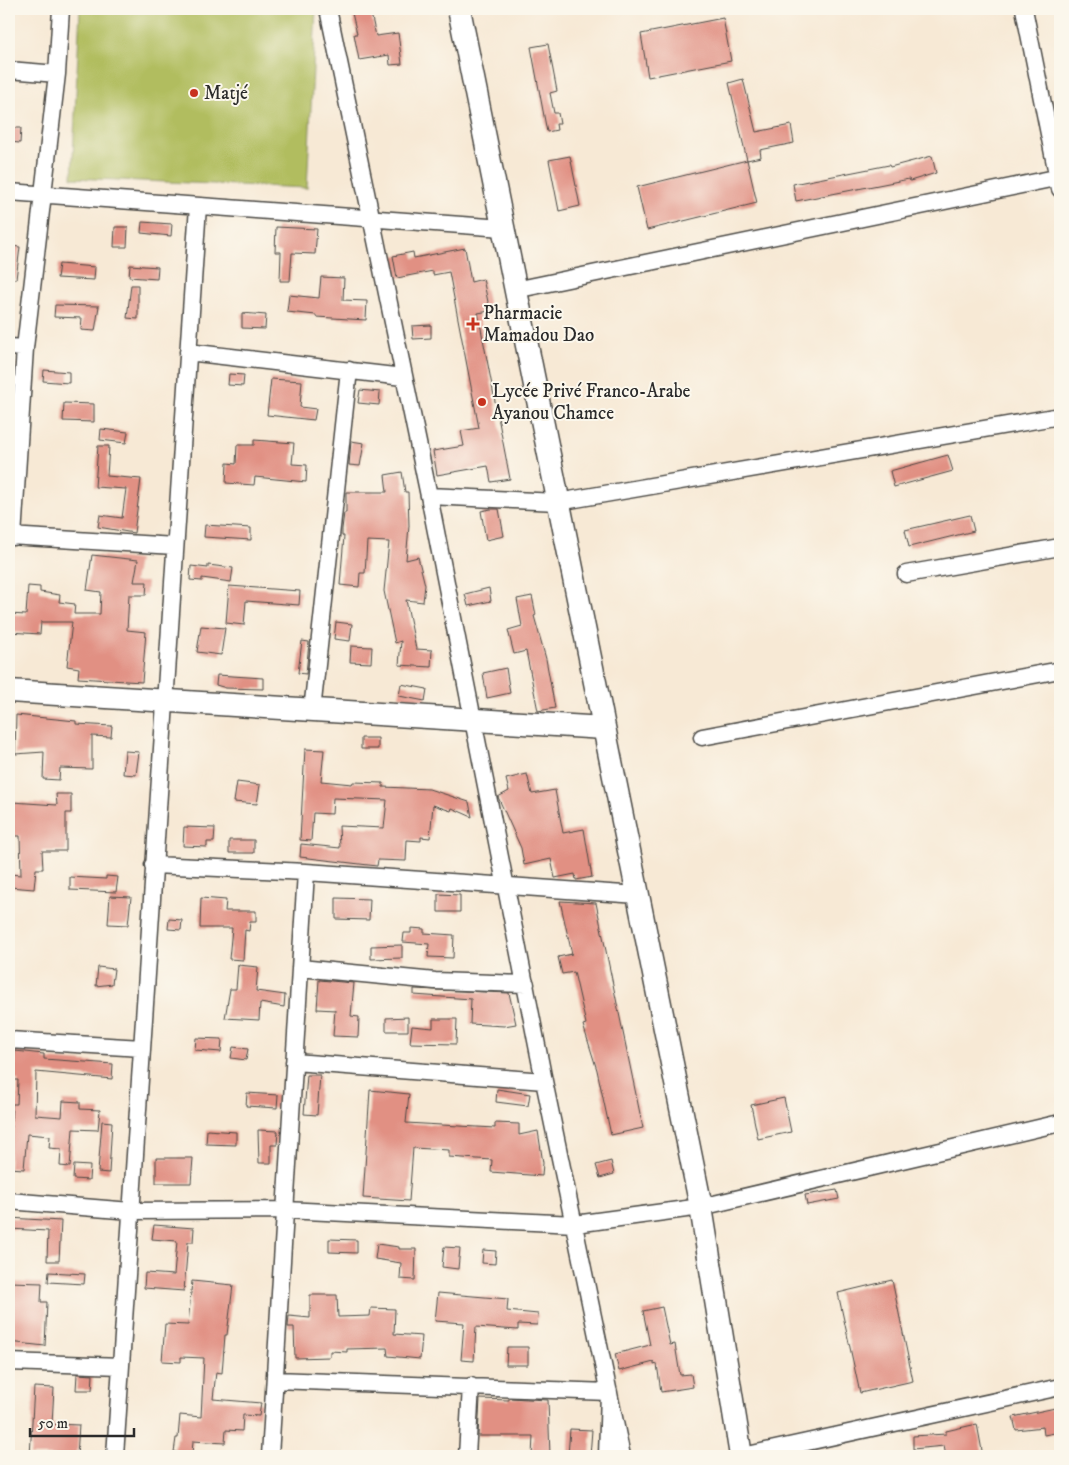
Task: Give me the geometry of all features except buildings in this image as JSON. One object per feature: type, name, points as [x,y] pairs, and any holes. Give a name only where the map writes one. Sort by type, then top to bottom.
[{"type":"street","points":[[61,9],[57,74],[43,194],[17,347],[11,537],[175,546]]},
{"type":"street","points":[[328,9],[429,496],[508,887],[544,1081],[622,1456]]},
{"type":"street","points":[[459,9],[701,1207],[742,1456],[1060,1387]]},
{"type":"street","points":[[515,290],[1060,181],[1024,9]]},
{"type":"street","points":[[9,70],[57,74]]},
{"type":"street","points":[[9,192],[503,228]]},
{"type":"street","points":[[115,1456],[198,206]]},
{"type":"street","points":[[188,352],[403,377]]},
{"type":"street","points":[[312,711],[348,370]]},
{"type":"street","points":[[429,496],[558,502],[1060,416]]},
{"type":"street","points":[[906,574],[1060,547]]},
{"type":"street","points":[[702,736],[1060,670]]},
{"type":"street","points":[[9,691],[604,728]]},
{"type":"street","points":[[153,865],[306,872],[638,895]]},
{"type":"street","points":[[270,1456],[306,872]]},
{"type":"street","points":[[300,968],[435,981],[526,984]]},
{"type":"street","points":[[9,1040],[142,1048]]},
{"type":"street","points":[[294,1062],[544,1081]]},
{"type":"street","points":[[9,1201],[132,1211],[285,1210],[575,1224],[701,1207],[1060,1123]]},
{"type":"street","points":[[9,1362],[121,1366]]},
{"type":"street","points":[[275,1380],[609,1392]]},
{"type":"street","points":[[467,1456],[471,1386]]},
{"type":"street","points":[[607,1456],[609,1392]]},
{"type":"green space","name":"Matjé","points":[[80,9],[316,9],[307,188],[72,178]]},
{"type":"place","name":"Matjé","points":[[194,93]]},
{"type":"place","name":"Pharmacie Mamadou Dao","points":[[473,324]]},
{"type":"place","name":"Lycée Privé Franco-Arabe Ayanou Chamce","points":[[482,402]]}]
